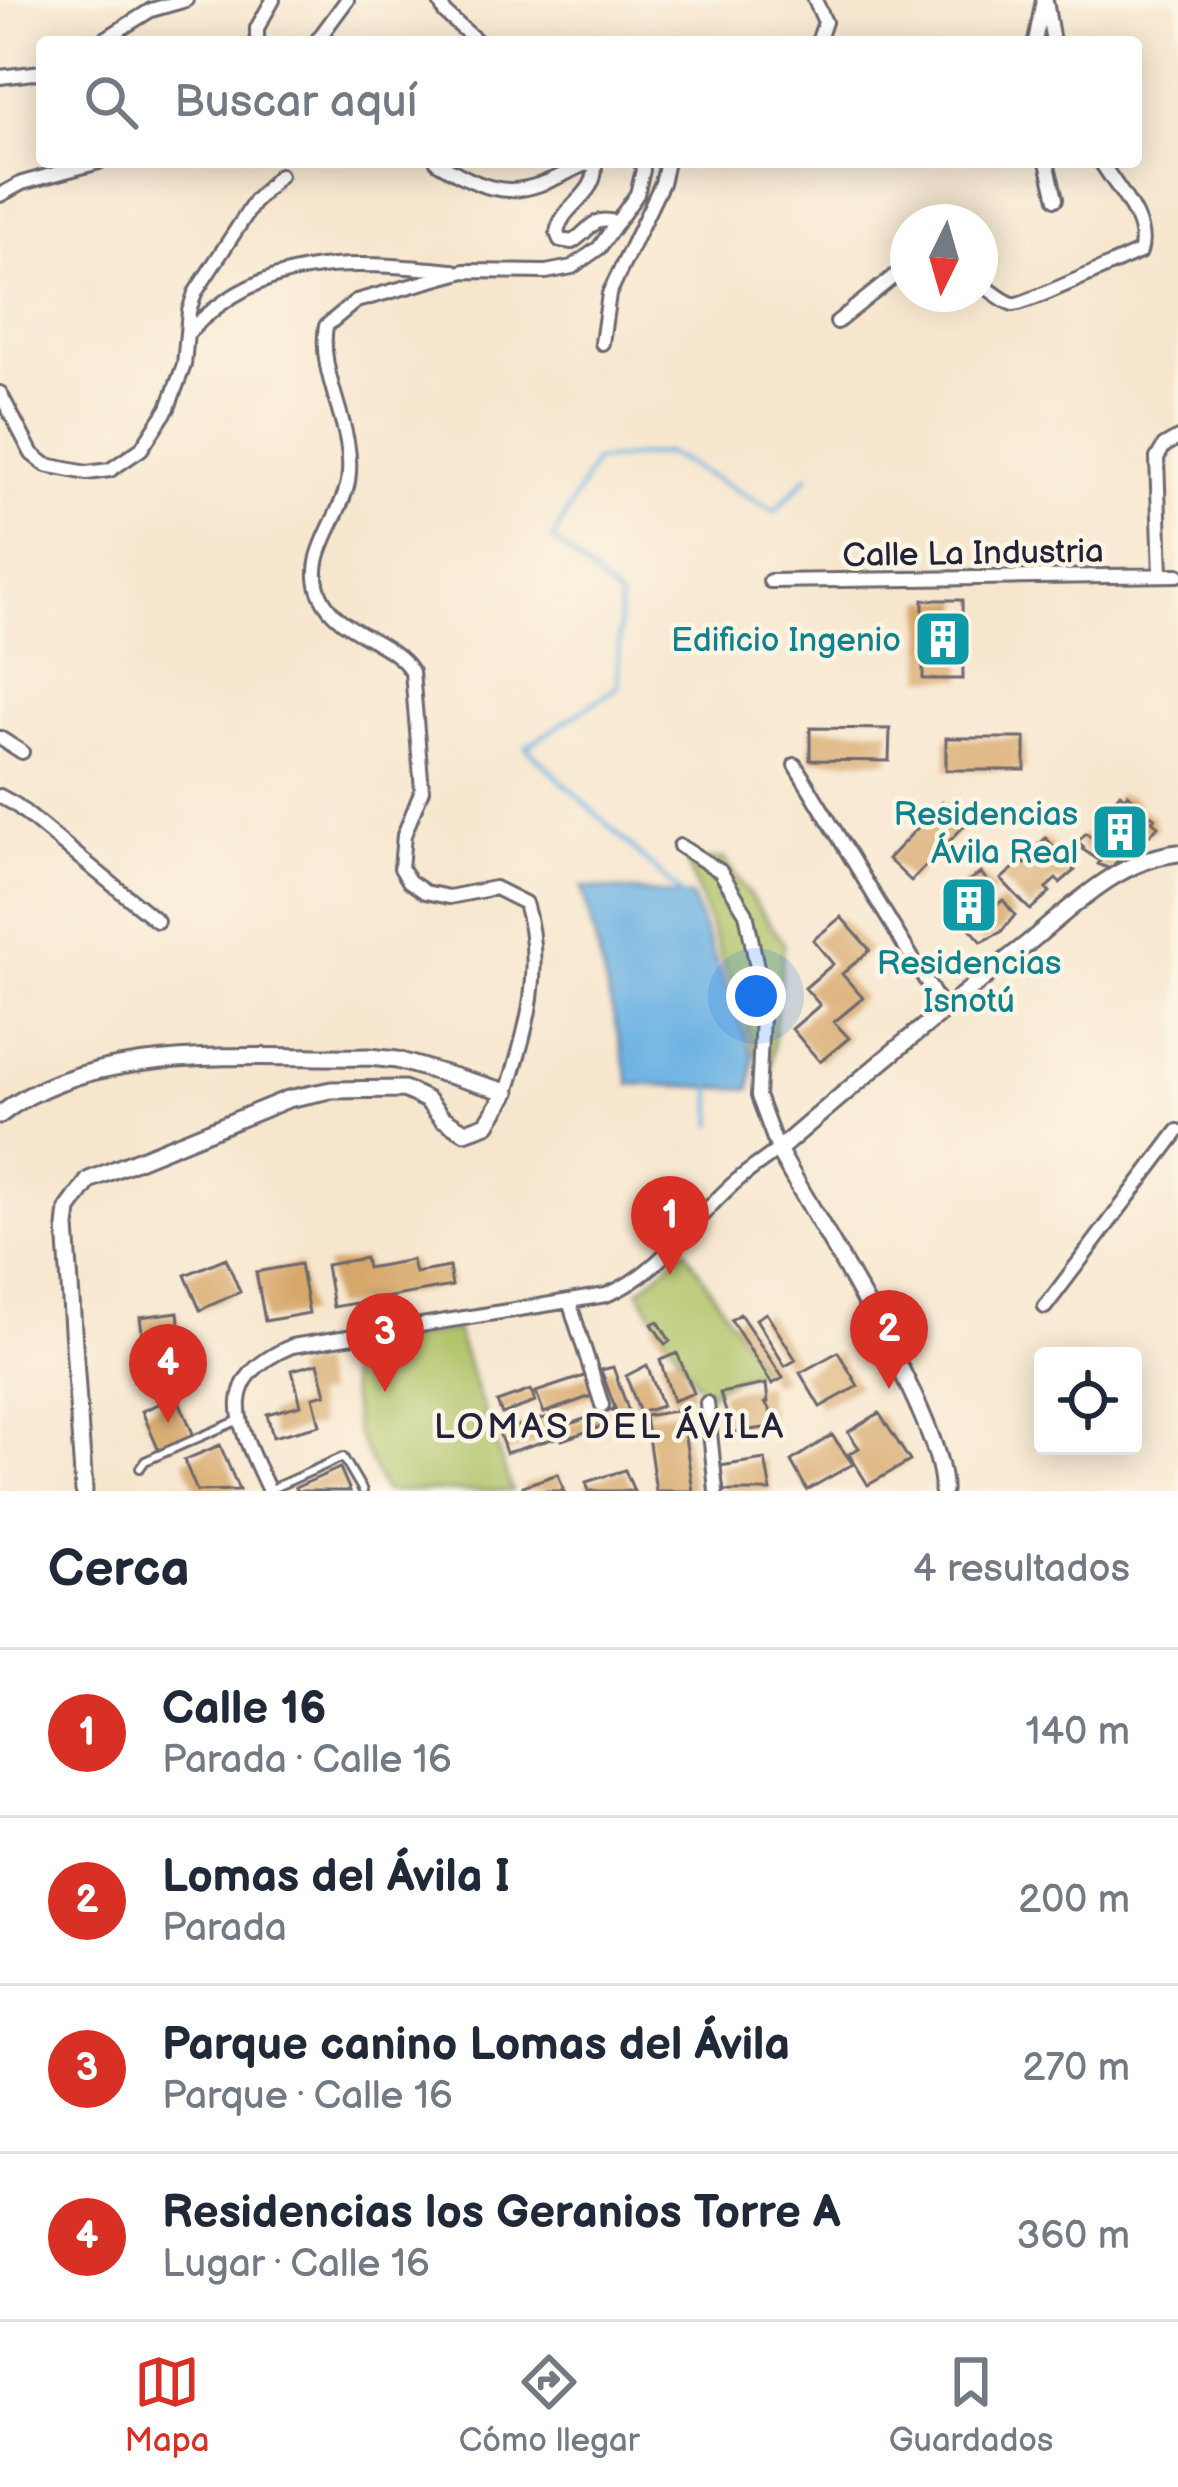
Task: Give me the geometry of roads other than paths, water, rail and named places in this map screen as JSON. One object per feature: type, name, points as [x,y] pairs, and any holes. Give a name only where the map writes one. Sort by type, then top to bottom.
[{"type":"street","points":[[108,36],[151,5],[186,0]]},
{"type":"street","points":[[257,36],[273,0]]},
{"type":"street","points":[[320,36],[347,0]]},
{"type":"street","points":[[439,0],[445,13],[471,36]]},
{"type":"street","points":[[815,0],[825,22],[820,36]]},
{"type":"street","points":[[1036,36],[1044,0]]},
{"type":"street","points":[[1044,0],[1052,36]]},
{"type":"street","points":[[0,77],[36,73]]},
{"type":"street","points":[[0,195],[22,183],[77,168]]},
{"type":"street","points":[[448,168],[501,193],[575,168]]},
{"type":"street","points":[[595,168],[587,193],[559,221],[560,240],[572,242],[594,221],[604,218],[616,223]]},
{"type":"street","points":[[188,333],[214,305],[258,280],[334,263],[465,272],[546,272],[572,267],[599,248],[637,194],[642,168]]},
{"type":"street","points":[[602,343],[608,294],[666,168]]},
{"type":"street","points":[[1048,168],[1056,199]]},
{"type":"street","points":[[998,295],[1011,304],[1025,304],[1140,252],[1142,226],[1105,168]]},
{"type":"street","points":[[0,393],[32,454],[46,465],[87,473],[110,470],[141,449],[168,409],[184,364],[195,293],[255,201],[280,176]]},
{"type":"street","points":[[84,1491],[66,1227],[68,1209],[89,1180],[288,1100],[331,1090],[404,1089],[427,1100],[442,1118],[465,1132],[487,1124],[507,1092],[534,983],[531,924],[525,903],[495,888],[449,897],[425,892],[409,881],[400,854],[422,790],[412,672],[403,657],[331,614],[318,591],[316,570],[349,478],[349,447],[323,344],[326,326],[356,301],[465,272]]},
{"type":"street","points":[[837,322],[890,279]]},
{"type":"street","points":[[1161,575],[1157,458],[1164,446],[1178,438]]},
{"type":"street","name":"Calle La Industria","points":[[770,581],[1178,575]]},
{"type":"street","points":[[0,737],[22,752]]},
{"type":"street","points":[[795,765],[943,1009]]},
{"type":"street","points":[[0,796],[157,921]]},
{"type":"street","points":[[680,846],[720,872],[746,913],[763,997],[758,1096],[778,1150],[906,1382],[937,1451],[943,1491]]},
{"type":"street","points":[[269,1491],[239,1420],[238,1397],[254,1367],[292,1346],[625,1288],[734,1183],[1096,886],[1152,856],[1178,853]]},
{"type":"street","points":[[0,1115],[56,1083],[150,1061],[369,1057],[397,1060],[507,1092]]},
{"type":"street","points":[[1045,1307],[1178,1131]]},
{"type":"street","points":[[569,1301],[602,1405]]},
{"type":"street","points":[[707,1403],[716,1491]]},
{"type":"lane","points":[[140,1468],[145,1461],[239,1420]]},
{"type":"lane","points":[[269,1491],[343,1457],[363,1491]]},
{"type":"water","points":[[582,887],[691,896],[753,1056],[751,1089],[630,1084]]},
{"type":"waterway","points":[[686,899],[526,747],[618,687],[620,599],[553,539],[595,461],[666,453],[775,511],[808,476]]},
{"type":"waterway","points":[[711,1084],[714,1125]]},
{"type":"place","name":"Edificio Ingenio","points":[[943,639]]},
{"type":"place","name":"Residencias Ávila Real","points":[[1120,832]]},
{"type":"place","name":"Residencias Isnotú","points":[[969,905]]},
{"type":"place","name":"Calle 16","points":[[670,1275]]},
{"type":"place","name":"Lomas del Ávila I","points":[[889,1389]]},
{"type":"place","name":"Parque canino Lomas del Ávila","points":[[385,1392]]},
{"type":"place","name":"Residencias los Geranios Torre A","points":[[168,1423]]},
{"type":"district","name":"LOMAS DEL ÁVILA","points":[[610,1425]]}]
